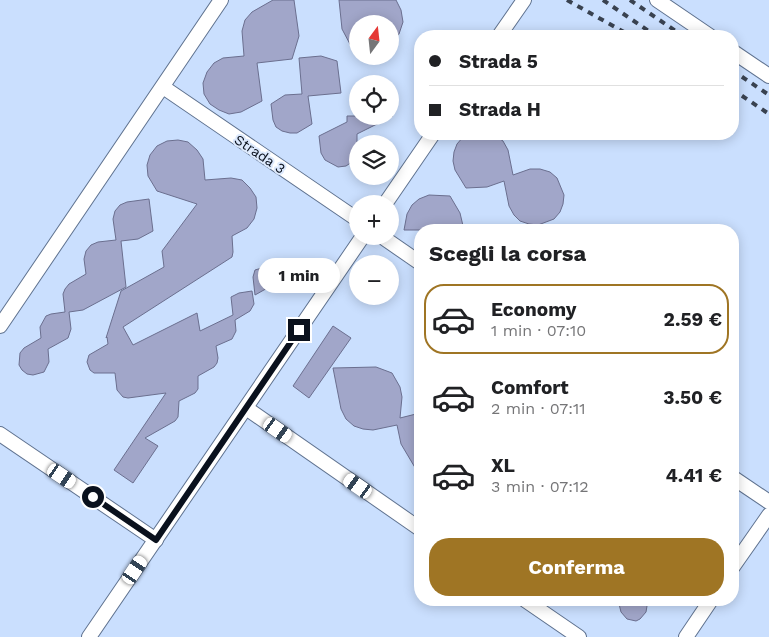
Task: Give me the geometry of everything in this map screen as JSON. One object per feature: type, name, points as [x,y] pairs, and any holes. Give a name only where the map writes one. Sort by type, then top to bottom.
[{"type":"lane","points":[[0,326],[221,0]]},
{"type":"lane","points":[[504,30],[524,0]]},
{"type":"lane","points":[[657,0],[701,30]]},
{"type":"lane","points":[[739,56],[769,76]]},
{"type":"lane","name":"Strada 3","points":[[163,87],[349,214]]},
{"type":"lane","points":[[391,195],[429,140]]},
{"type":"lane","points":[[89,637],[357,245]]},
{"type":"lane","points":[[394,245],[414,259]]},
{"type":"lane","points":[[246,408],[414,525]]},
{"type":"lane","points":[[0,434],[156,540]]},
{"type":"lane","points":[[739,482],[769,502]]},
{"type":"lane","points":[[739,558],[769,515]]},
{"type":"lane","points":[[533,606],[579,637]]},
{"type":"lane","points":[[686,637],[707,606]]},
{"type":"shaded area","points":[[0,0],[769,0],[769,637],[0,637]]},
{"type":"building","points":[[273,0],[294,0],[299,36],[292,59],[257,63],[262,101],[241,112],[229,114],[219,110],[210,104],[204,94],[203,83],[207,72],[214,63],[223,58],[244,56],[242,31],[245,20],[252,12]]},
{"type":"building","points":[[339,0],[396,0],[401,10],[403,22],[399,34],[399,15],[349,15],[349,42],[342,29]]},
{"type":"building","points":[[321,56],[337,61],[341,93],[308,96],[312,124],[297,133],[282,131],[276,127],[273,120],[271,104],[285,95],[302,94],[299,58]]},
{"type":"building","points":[[347,116],[349,116],[349,125],[375,125],[357,135],[349,135],[349,164],[338,167],[325,160],[321,153],[319,136],[347,122]]},
{"type":"building","points":[[178,140],[188,142],[197,150],[203,159],[205,180],[231,178],[242,180],[250,188],[256,197],[257,208],[254,219],[247,228],[232,236],[232,257],[123,327],[133,345],[197,313],[200,331],[233,315],[231,297],[239,293],[252,291],[254,304],[250,311],[235,320],[236,331],[232,339],[216,346],[217,363],[214,367],[198,376],[198,389],[195,393],[179,401],[178,417],[175,421],[145,438],[158,446],[133,483],[114,470],[166,393],[123,397],[117,390],[115,373],[94,373],[90,370],[87,362],[89,355],[108,344],[106,338],[121,291],[164,267],[162,251],[197,204],[157,191],[148,176],[147,165],[150,155],[157,146],[167,141]]},
{"type":"building","points":[[460,140],[502,140],[508,150],[513,175],[530,169],[540,169],[550,172],[557,178],[564,195],[560,212],[554,219],[541,224],[529,224],[520,221],[514,215],[509,206],[504,181],[487,187],[466,188],[455,170],[453,161],[457,144]]},
{"type":"building","points":[[429,195],[450,196],[460,213],[463,224],[414,224],[414,230],[404,230],[407,214],[412,205],[419,199]]},
{"type":"building","points":[[149,199],[153,231],[138,239],[121,241],[126,287],[83,310],[69,312],[71,329],[68,338],[48,349],[49,362],[44,372],[33,375],[27,374],[19,365],[20,353],[24,348],[41,338],[40,327],[46,316],[65,312],[63,294],[69,284],[86,274],[84,259],[86,251],[91,245],[98,242],[116,240],[113,219],[115,211],[120,205],[127,202]]},
{"type":"building","points":[[265,267],[274,274],[273,283],[255,295],[253,277],[255,270]]},
{"type":"building","points":[[333,326],[351,338],[309,398],[293,386]]},
{"type":"building","points":[[376,367],[392,373],[400,387],[402,397],[400,418],[414,414],[414,466],[401,444],[397,425],[373,430],[363,429],[354,426],[346,419],[341,409],[333,368]]},
{"type":"building","points":[[620,606],[647,606],[646,612],[636,621],[627,619],[621,612]]},
{"type":"railway","points":[[567,0],[620,30]]},
{"type":"railway","points":[[603,0],[647,30]]},
{"type":"railway","points":[[630,0],[674,30]]},
{"type":"railway","points":[[739,75],[769,95]]},
{"type":"railway","points":[[739,94],[769,114]]},
{"type":"route","points":[[93,497],[156,540],[299,330]]}]
